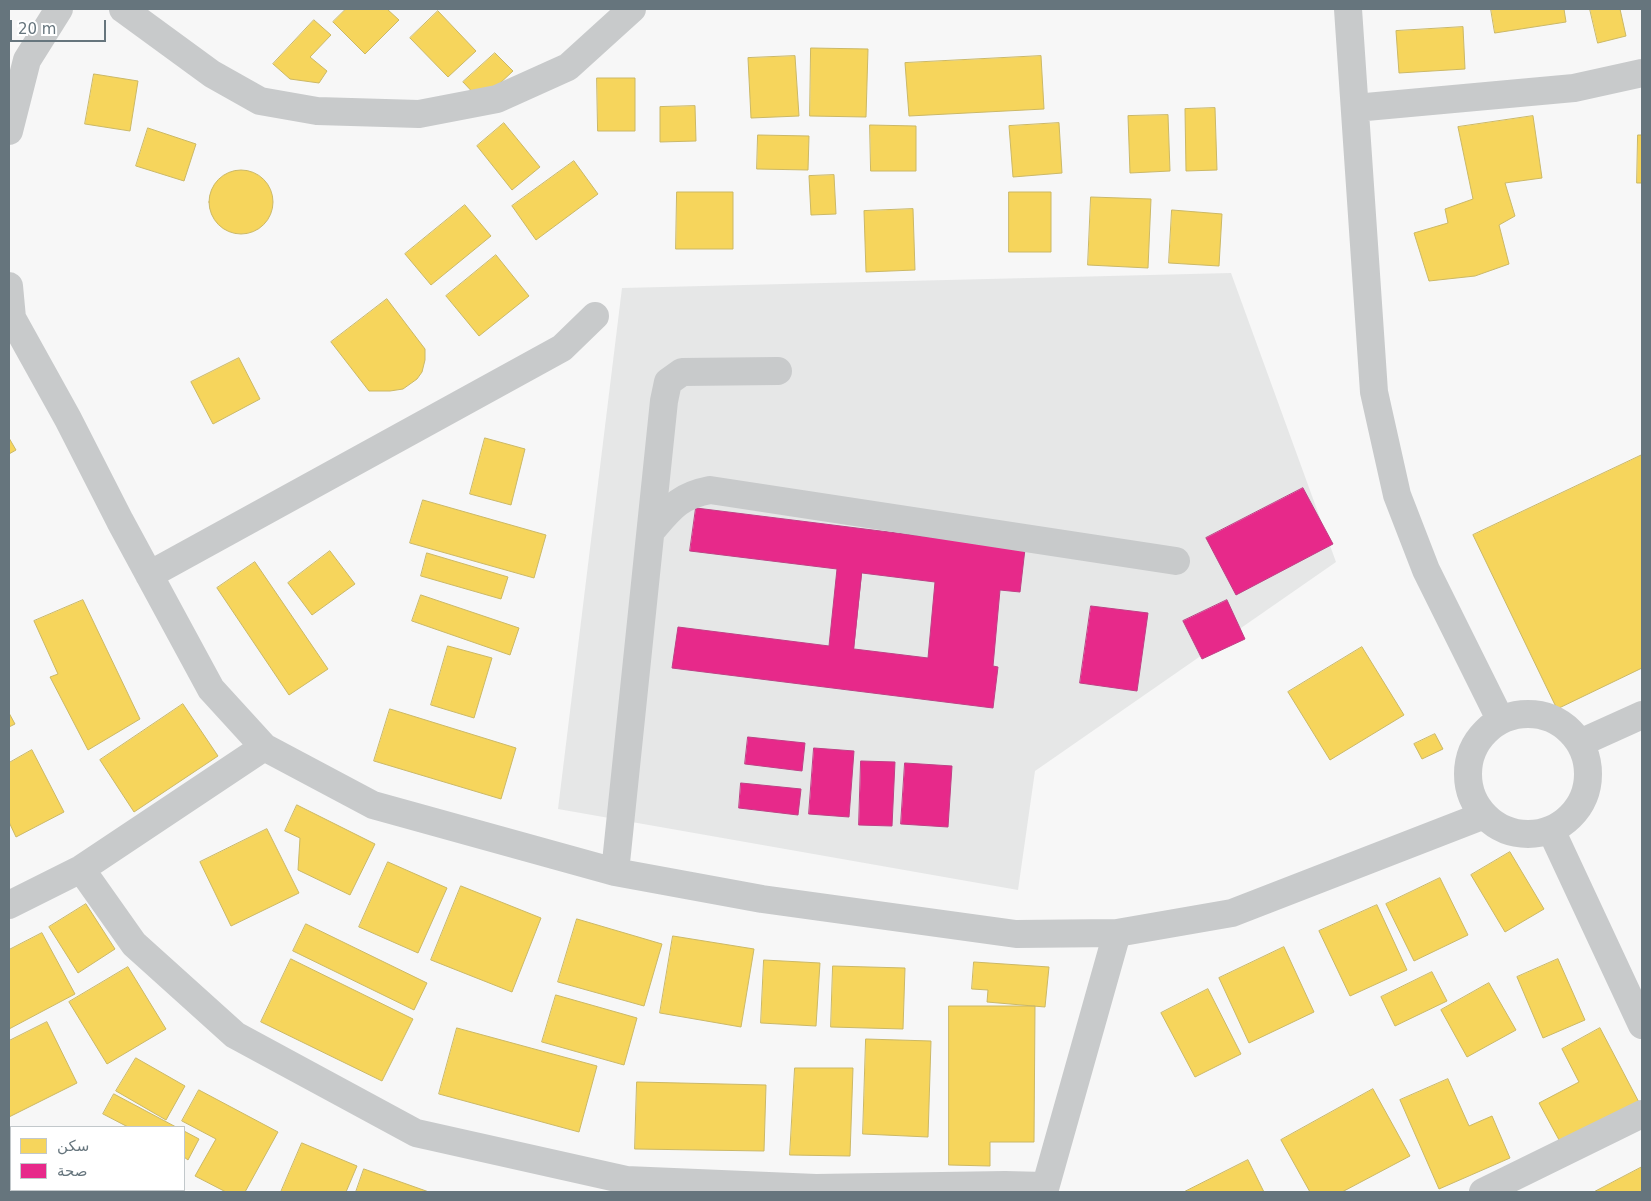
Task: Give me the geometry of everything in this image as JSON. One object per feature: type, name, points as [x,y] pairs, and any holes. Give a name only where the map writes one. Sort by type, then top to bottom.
[{"type":"street","points":[[9,131],[27,60],[59,9]]},
{"type":"street","points":[[123,9],[212,74],[260,101],[317,111],[419,114],[497,99],[568,67],[632,9]]},
{"type":"street","points":[[1348,9],[1374,392],[1397,495],[1426,570],[1500,719]]},
{"type":"street","points":[[1355,108],[1574,88],[1642,73]]},
{"type":"street","points":[[9,286],[10,318],[68,419],[120,521],[211,689],[264,747],[373,804],[614,872],[762,899],[1016,934],[1117,933],[1232,913],[1482,816]]},
{"type":"street","points":[[149,574],[562,348],[595,316]]},
{"type":"street","points":[[614,872],[664,401],[668,382],[682,372],[778,371]]},
{"type":"street","points":[[651,531],[673,505],[693,493],[710,490],[1176,561]]},
{"type":"street","points":[[1530,713],[1559,721],[1580,743],[1589,776],[1578,809],[1551,830],[1514,834],[1482,816],[1466,782],[1473,745],[1500,719],[1530,713]]},
{"type":"street","points":[[1580,743],[1642,715]]},
{"type":"street","points":[[9,905],[80,868],[264,747]]},
{"type":"street","points":[[1551,830],[1642,1025]]},
{"type":"street","points":[[80,868],[134,944],[235,1035],[416,1133],[626,1180],[816,1188],[1005,1185],[1045,1189],[1117,933]]},
{"type":"street","points":[[1483,1192],[1642,1114]]},
{"type":"shaded area","points":[[1231,273],[1336,562],[1035,771],[1018,890],[558,809],[622,288]]},
{"type":"building: سكن","points":[[346,9],[387,9],[399,20],[365,54],[333,22]]},
{"type":"building: سكن","points":[[1491,9],[1564,9],[1566,22],[1495,33]]},
{"type":"building: سكن","points":[[1590,9],[1620,9],[1626,36],[1598,43]]},
{"type":"building: سكن","points":[[438,11],[476,51],[448,77],[410,38]]},
{"type":"building: سكن","points":[[314,20],[331,35],[310,57],[327,71],[319,83],[290,79],[273,64]]},
{"type":"building: سكن","points":[[1463,27],[1465,69],[1399,73],[1396,31]]},
{"type":"building: سكن","points":[[811,48],[868,49],[866,117],[810,116]]},
{"type":"building: سكن","points":[[495,53],[513,71],[481,101],[463,82]]},
{"type":"building: سكن","points":[[795,56],[799,116],[751,118],[748,58]]},
{"type":"building: سكن","points":[[1041,56],[1044,109],[909,116],[905,63]]},
{"type":"building: سكن","points":[[94,74],[138,81],[130,131],[85,124]]},
{"type":"building: سكن","points":[[597,78],[635,78],[635,131],[598,131]]},
{"type":"building: سكن","points":[[695,106],[696,141],[660,142],[660,107]]},
{"type":"building: سكن","points":[[1215,108],[1217,170],[1186,171],[1185,109]]},
{"type":"building: سكن","points":[[1168,115],[1170,171],[1130,173],[1128,116]]},
{"type":"building: سكن","points":[[1533,116],[1542,178],[1505,183],[1515,216],[1499,225],[1509,264],[1475,276],[1429,281],[1414,233],[1448,223],[1445,209],[1473,199],[1458,127]]},
{"type":"building: سكن","points":[[504,123],[540,167],[512,190],[477,146]]},
{"type":"building: سكن","points":[[1059,123],[1062,173],[1013,177],[1009,126]]},
{"type":"building: سكن","points":[[870,125],[916,126],[916,171],[871,171]]},
{"type":"building: سكن","points":[[148,128],[196,144],[184,181],[136,166]]},
{"type":"building: سكن","points":[[758,135],[809,136],[808,170],[757,169]]},
{"type":"building: سكن","points":[[1638,135],[1642,135],[1642,183],[1637,183]]},
{"type":"building: سكن","points":[[574,161],[598,194],[536,240],[512,206]]},
{"type":"building: سكن","points":[[235,170],[247,170],[264,179],[271,190],[273,202],[271,214],[264,225],[247,234],[235,234],[223,229],[214,220],[209,208],[209,196],[214,184],[223,175]]},
{"type":"building: سكن","points":[[834,175],[836,214],[811,215],[809,176]]},
{"type":"building: سكن","points":[[677,192],[733,192],[733,249],[676,249]]},
{"type":"building: سكن","points":[[1009,192],[1051,192],[1051,252],[1009,252]]},
{"type":"building: سكن","points":[[1091,197],[1151,199],[1148,268],[1088,265]]},
{"type":"building: سكن","points":[[465,205],[491,236],[431,285],[405,254]]},
{"type":"building: سكن","points":[[913,209],[915,270],[866,272],[864,211]]},
{"type":"building: سكن","points":[[1172,210],[1222,214],[1219,266],[1169,263]]},
{"type":"building: سكن","points":[[496,255],[529,296],[479,336],[446,296]]},
{"type":"building: سكن","points":[[387,299],[425,349],[425,360],[422,372],[417,379],[403,389],[369,391],[331,342]]},
{"type":"building: سكن","points":[[239,358],[260,399],[213,424],[191,382]]},
{"type":"building: سكن","points":[[9,438],[16,450],[9,454]]},
{"type":"building: سكن","points":[[485,438],[525,449],[511,505],[470,494]]},
{"type":"building: سكن","points":[[1642,455],[1642,668],[1557,709],[1473,535]]},
{"type":"building: سكن","points":[[423,500],[546,535],[534,578],[410,543]]},
{"type":"building: سكن","points":[[330,551],[355,584],[312,615],[288,583]]},
{"type":"building: سكن","points":[[427,553],[508,577],[501,599],[421,576]]},
{"type":"building: سكن","points":[[255,562],[328,669],[289,695],[217,588]]},
{"type":"building: سكن","points":[[421,595],[519,628],[510,655],[412,621]]},
{"type":"building: سكن","points":[[83,600],[140,719],[88,750],[50,677],[58,674],[34,621]]},
{"type":"building: سكن","points":[[448,646],[492,658],[474,718],[431,705]]},
{"type":"building: سكن","points":[[1362,647],[1404,715],[1330,760],[1288,692]]},
{"type":"building: سكن","points":[[183,704],[218,756],[134,812],[100,760]]},
{"type":"building: سكن","points":[[390,709],[516,748],[501,799],[374,761]]},
{"type":"building: سكن","points":[[9,713],[15,724],[9,727]]},
{"type":"building: سكن","points":[[1435,734],[1443,749],[1422,759],[1414,744]]},
{"type":"building: سكن","points":[[32,750],[64,812],[16,837],[9,822],[9,763]]},
{"type":"building: سكن","points":[[297,805],[375,844],[350,895],[298,870],[300,838],[285,831]]},
{"type":"building: سكن","points":[[267,829],[299,893],[231,926],[200,862]]},
{"type":"building: سكن","points":[[1510,852],[1544,909],[1505,932],[1471,875]]},
{"type":"building: سكن","points":[[388,862],[447,888],[418,953],[359,927]]},
{"type":"building: سكن","points":[[1440,878],[1468,935],[1414,961],[1386,904]]},
{"type":"building: سكن","points":[[461,886],[541,918],[512,992],[431,960]]},
{"type":"building: سكن","points":[[86,904],[115,949],[78,973],[49,927]]},
{"type":"building: سكن","points":[[1377,905],[1407,970],[1350,996],[1319,931]]},
{"type":"building: سكن","points":[[577,919],[662,944],[644,1006],[558,982]]},
{"type":"building: سكن","points":[[306,924],[427,983],[414,1010],[293,951]]},
{"type":"building: سكن","points":[[42,933],[75,994],[9,1029],[9,950]]},
{"type":"building: سكن","points":[[673,936],[754,949],[741,1027],[660,1013]]},
{"type":"building: سكن","points":[[1284,947],[1314,1012],[1249,1043],[1219,978]]},
{"type":"building: سكن","points":[[291,959],[413,1019],[382,1081],[261,1022]]},
{"type":"building: سكن","points":[[1558,959],[1585,1020],[1543,1038],[1517,977]]},
{"type":"building: سكن","points":[[764,960],[820,963],[816,1026],[761,1023]]},
{"type":"building: سكن","points":[[974,962],[1049,967],[1045,1007],[987,1002],[988,990],[972,989]]},
{"type":"building: سكن","points":[[833,966],[905,968],[903,1029],[831,1027]]},
{"type":"building: سكن","points":[[128,967],[166,1029],[107,1064],[69,1002]]},
{"type":"building: سكن","points":[[1432,972],[1447,1001],[1395,1026],[1381,997]]},
{"type":"building: سكن","points":[[1489,983],[1516,1030],[1467,1057],[1441,1010]]},
{"type":"building: سكن","points":[[1208,989],[1241,1054],[1195,1077],[1161,1013]]},
{"type":"building: سكن","points":[[556,995],[637,1018],[624,1065],[542,1042]]},
{"type":"building: سكن","points":[[949,1006],[1035,1006],[1034,1142],[990,1142],[990,1166],[949,1165]]},
{"type":"building: سكن","points":[[47,1022],[77,1083],[9,1117],[9,1041]]},
{"type":"building: سكن","points":[[457,1028],[597,1066],[579,1132],[439,1094]]},
{"type":"building: سكن","points":[[1600,1028],[1642,1108],[1564,1149],[1539,1103],[1579,1082],[1562,1049]]},
{"type":"building: سكن","points":[[866,1039],[931,1041],[928,1137],[863,1134]]},
{"type":"building: سكن","points":[[136,1058],[185,1086],[166,1120],[116,1091]]},
{"type":"building: سكن","points":[[795,1068],[853,1068],[850,1156],[790,1155]]},
{"type":"building: سكن","points":[[1448,1079],[1469,1126],[1492,1116],[1510,1158],[1439,1189],[1400,1100]]},
{"type":"building: سكن","points":[[637,1082],[766,1085],[764,1151],[635,1149]]},
{"type":"building: سكن","points":[[1373,1089],[1410,1156],[1342,1192],[1310,1192],[1281,1140]]},
{"type":"building: سكن","points":[[199,1090],[278,1132],[245,1192],[226,1192],[195,1176],[216,1139],[182,1121]]},
{"type":"building: سكن","points":[[114,1094],[174,1126],[126,1126],[103,1114]]},
{"type":"building: سكن","points":[[185,1132],[199,1139],[188,1160],[185,1158]]},
{"type":"building: سكن","points":[[302,1143],[357,1166],[346,1192],[281,1192]]},
{"type":"building: سكن","points":[[1248,1160],[1264,1192],[1184,1192]]},
{"type":"building: سكن","points":[[1642,1167],[1642,1192],[1594,1192]]},
{"type":"building: سكن","points":[[364,1169],[429,1192],[356,1192]]},
{"type":"building: سكن","points":[[78,1191],[78,1192],[25,1192]]},
{"type":"building: صحة","points":[[1303,488],[1333,544],[1236,595],[1206,538]]},
{"type":"building: صحة","points":[[696,508],[1025,549],[1020,592],[1000,590],[993,666],[998,667],[993,708],[672,668],[678,627],[829,646],[837,569],[690,551]],"holes":[[[862,573],[935,582],[928,658],[854,649]]]},
{"type":"building: صحة","points":[[1227,600],[1245,639],[1202,659],[1183,621]]},
{"type":"building: صحة","points":[[1091,606],[1148,613],[1137,691],[1080,683]]},
{"type":"building: صحة","points":[[748,737],[805,743],[802,771],[745,764]]},
{"type":"building: صحة","points":[[814,748],[854,751],[849,817],[809,814]]},
{"type":"building: صحة","points":[[861,761],[895,762],[892,826],[859,825]]},
{"type":"building: صحة","points":[[905,763],[952,766],[948,827],[901,824]]},
{"type":"building: صحة","points":[[741,783],[801,789],[798,815],[739,808]]}]
